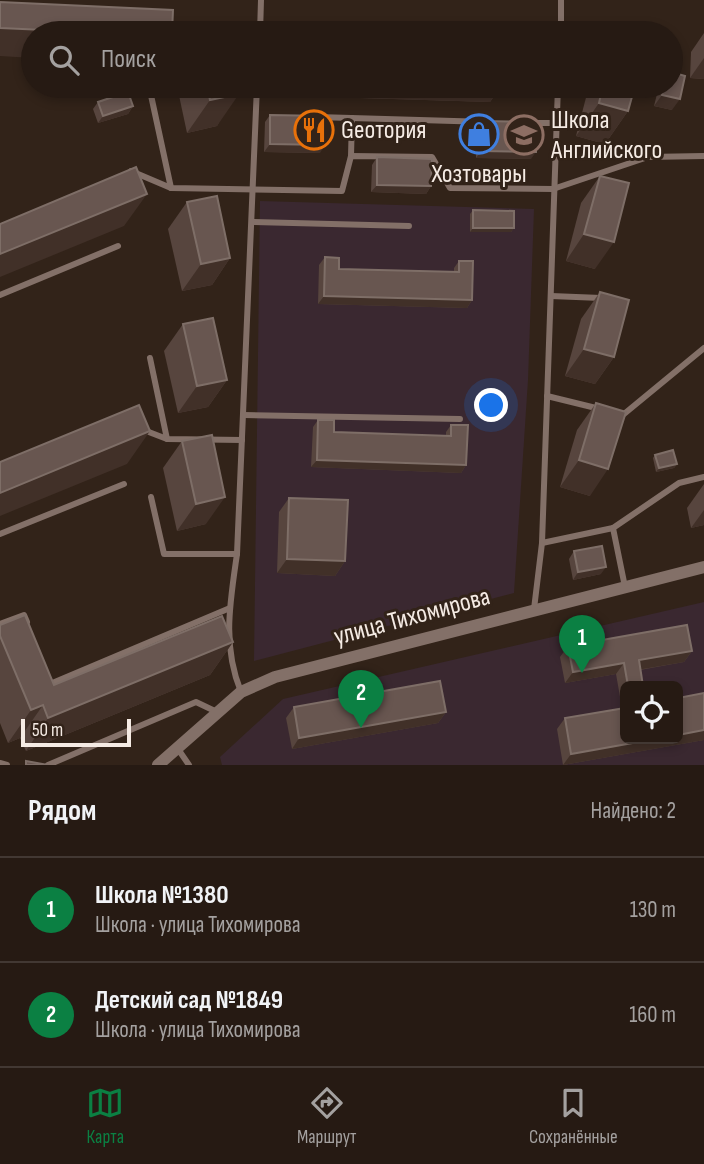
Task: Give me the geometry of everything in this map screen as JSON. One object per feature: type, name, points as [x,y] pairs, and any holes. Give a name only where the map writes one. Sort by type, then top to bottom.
[{"type":"street","name":"улица Тихомирова","points":[[158,765],[241,692],[275,677],[704,567]]},
{"type":"lane","points":[[260,21],[261,0]]},
{"type":"lane","points":[[561,0],[561,21]]},
{"type":"lane","points":[[152,98],[171,188]]},
{"type":"lane","points":[[241,692],[230,664],[230,608],[237,554],[257,98]]},
{"type":"lane","points":[[534,609],[542,543],[557,98]]},
{"type":"lane","points":[[256,116],[269,116]]},
{"type":"lane","points":[[307,117],[502,122]]},
{"type":"lane","points":[[122,175],[134,170],[171,188],[342,191],[351,156],[352,118]]},
{"type":"lane","points":[[515,122],[556,123]]},
{"type":"lane","points":[[351,156],[432,157],[450,188],[553,189],[648,157],[704,156]]},
{"type":"lane","points":[[252,222],[410,226]]},
{"type":"lane","points":[[0,295],[118,246]]},
{"type":"lane","points":[[551,296],[614,298]]},
{"type":"lane","points":[[547,396],[624,414],[704,348]]},
{"type":"lane","points":[[150,358],[167,439]]},
{"type":"lane","points":[[244,415],[460,419]]},
{"type":"lane","points":[[131,426],[167,439],[242,440]]},
{"type":"lane","points":[[542,543],[612,528],[679,483],[704,477]]},
{"type":"lane","points":[[0,534],[124,484]]},
{"type":"lane","points":[[151,497],[164,554],[237,554]]},
{"type":"lane","points":[[612,528],[625,588]]},
{"type":"lane","points":[[46,673],[50,684],[230,608]]},
{"type":"lane","points":[[0,624],[24,615],[29,627]]},
{"type":"lane","points":[[48,765],[196,702],[218,712]]},
{"type":"lane","points":[[176,748],[188,765]]},
{"type":"lane","points":[[0,763],[7,765]]},
{"type":"shaded area","points":[[260,201],[534,209],[528,380],[514,593],[254,661]]},
{"type":"shaded area","points":[[704,602],[704,765],[222,765],[220,757],[283,699]]},
{"type":"building","points":[[0,2],[173,10],[173,21],[21,21],[21,29],[0,28]]},
{"type":"building","points":[[110,98],[130,98],[133,106],[103,116],[98,102]]},
{"type":"building","points":[[600,98],[632,98],[628,111],[599,103]]},
{"type":"building","points":[[270,115],[326,116],[325,145],[270,144]]},
{"type":"building","points":[[481,121],[537,122],[536,152],[481,151]]},
{"type":"building","points":[[377,157],[432,159],[431,186],[377,185]]},
{"type":"building","points":[[136,167],[147,194],[0,254],[0,224]]},
{"type":"building","points":[[600,176],[629,183],[614,242],[584,234]]},
{"type":"building","points":[[217,196],[230,258],[201,264],[187,202]]},
{"type":"building","points":[[473,210],[514,211],[514,228],[473,228]]},
{"type":"building","points":[[325,257],[339,258],[339,269],[459,272],[459,261],[473,261],[472,300],[324,296]]},
{"type":"building","points":[[600,292],[629,300],[614,357],[584,349]]},
{"type":"building","points":[[213,318],[227,380],[197,386],[183,324]]},
{"type":"building","points":[[596,403],[626,412],[608,469],[579,460]]},
{"type":"building","points":[[139,405],[150,431],[0,493],[0,462]]},
{"type":"building","points":[[318,420],[334,420],[334,432],[451,436],[451,425],[468,425],[466,465],[317,460]]},
{"type":"building","points":[[212,435],[225,497],[196,504],[182,441]]},
{"type":"building","points":[[673,450],[677,464],[659,468],[655,455]]},
{"type":"building","points":[[289,498],[348,500],[345,561],[287,559]]},
{"type":"building","points":[[602,546],[606,567],[578,572],[574,551]]},
{"type":"building","points":[[25,615],[54,685],[222,616],[233,642],[48,718],[43,705],[31,710],[0,636],[0,625]]},
{"type":"building","points":[[687,625],[692,651],[639,660],[642,681],[627,681],[624,663],[573,672],[568,646]]},
{"type":"building","points":[[440,681],[446,712],[299,738],[294,707]]},
{"type":"building","points":[[704,693],[704,730],[683,734],[683,697]]},
{"type":"building","points":[[620,709],[620,744],[627,744],[571,754],[565,718]]},
{"type":"building","points":[[26,761],[48,765],[26,765]]},
{"type":"place","name":"Gеотория","points":[[314,130]]},
{"type":"place","name":"Хозтовары","points":[[479,134]]},
{"type":"place","name":"Школа Английского","points":[[524,135]]},
{"type":"place","name":"Школа №1380","points":[[582,673]]},
{"type":"place","name":"Детский сад №1849","points":[[361,728]]}]
